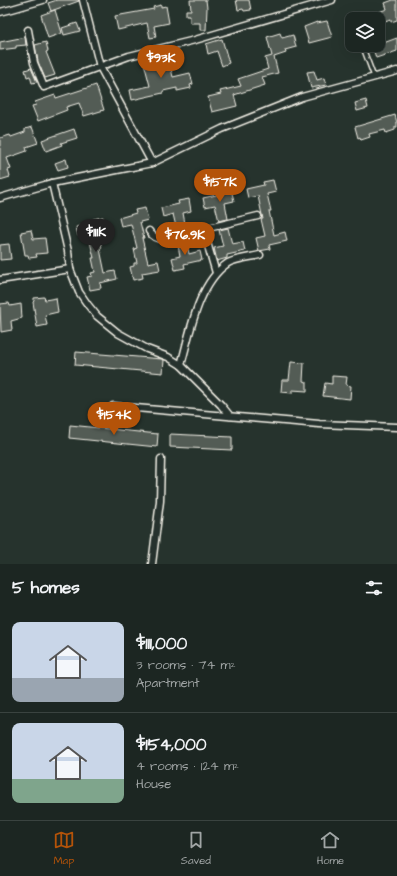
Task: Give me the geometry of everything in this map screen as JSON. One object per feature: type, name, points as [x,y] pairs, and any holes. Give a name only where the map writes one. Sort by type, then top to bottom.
[{"type":"street","points":[[0,12],[43,0]]},
{"type":"street","points":[[83,0],[100,67],[152,163]]},
{"type":"street","points":[[28,30],[34,63],[44,87],[135,54],[195,40],[332,0]]},
{"type":"street","points":[[0,198],[52,183],[152,163],[222,129],[302,97],[397,71]]},
{"type":"street","points":[[52,183],[68,251],[70,269],[79,292],[102,320],[118,333],[168,357],[181,365],[230,416]]},
{"type":"street","points":[[148,231],[152,236],[162,239],[258,216]]},
{"type":"street","points":[[203,229],[216,273]]},
{"type":"street","points":[[181,365],[195,312],[202,296],[216,273],[229,262],[260,255]]},
{"type":"street","points":[[0,280],[70,269]]},
{"type":"street","points":[[112,406],[319,424],[397,427]]},
{"type":"street","points":[[152,564],[160,501],[161,459]]},
{"type":"lane","points":[[365,52],[374,78]]},
{"type":"building","points":[[57,0],[79,1],[51,11],[48,3]]},
{"type":"building","points":[[190,0],[206,0],[206,30],[200,30],[200,23],[190,23],[190,16],[186,16],[186,10],[191,10]]},
{"type":"building","points":[[236,0],[249,0],[251,10],[238,10]]},
{"type":"building","points":[[397,0],[397,20],[391,22],[391,19],[385,21],[385,12],[379,12],[387,9],[385,3]]},
{"type":"building","points":[[161,5],[161,7],[166,6],[169,23],[154,26],[156,37],[150,38],[147,23],[118,30],[115,16],[154,9],[153,7]]},
{"type":"building","points":[[55,10],[62,33],[48,38],[41,15]]},
{"type":"building","points":[[327,21],[332,37],[309,43],[304,27],[317,22]]},
{"type":"building","points":[[77,23],[80,31],[64,35],[62,28]]},
{"type":"building","points":[[280,33],[282,38],[293,35],[296,47],[285,50],[286,53],[274,57],[278,73],[262,77],[265,85],[234,95],[237,106],[212,112],[208,97],[221,94],[220,91],[241,86],[238,79],[268,69],[265,58],[272,56],[267,37]]},
{"type":"building","points":[[25,37],[26,45],[0,50],[0,42]]},
{"type":"building","points":[[397,38],[397,51],[376,58],[374,52],[385,52],[385,42]]},
{"type":"building","points":[[222,39],[229,63],[222,66],[217,51],[208,54],[206,44]]},
{"type":"building","points":[[46,42],[48,51],[46,52],[55,75],[45,78],[38,62],[35,45]]},
{"type":"building","points":[[167,52],[173,77],[190,73],[193,84],[190,85],[191,88],[177,91],[177,88],[163,91],[163,93],[132,100],[130,90],[150,86],[144,63],[158,59],[158,57]]},
{"type":"building","points":[[31,68],[37,82],[32,83],[30,76],[27,77],[25,70]]},
{"type":"building","points":[[314,71],[317,80],[324,78],[326,85],[311,88],[307,72]]},
{"type":"building","points":[[96,85],[104,110],[84,116],[79,103],[66,107],[67,110],[38,121],[32,106],[36,105],[35,102],[55,95],[56,98]]},
{"type":"building","points":[[366,100],[368,108],[357,111],[355,103]]},
{"type":"building","points":[[395,115],[397,127],[395,127],[395,130],[386,133],[385,130],[369,134],[370,137],[361,140],[360,137],[358,138],[355,127]]},
{"type":"building","points":[[32,127],[38,143],[26,147],[27,151],[7,158],[11,169],[8,170],[10,177],[0,180],[0,138],[10,135],[11,137],[25,132],[25,129]]},
{"type":"building","points":[[74,129],[77,138],[61,143],[62,145],[46,151],[42,140]]},
{"type":"building","points":[[66,159],[68,167],[58,170],[55,163]]},
{"type":"building","points":[[273,180],[276,192],[267,194],[274,235],[285,232],[287,241],[269,245],[270,249],[259,251],[256,238],[265,236],[261,219],[263,219],[258,196],[248,198],[246,189],[264,185],[263,182]]},
{"type":"building","points":[[231,189],[234,201],[225,203],[228,219],[219,221],[215,205],[205,207],[203,198],[221,194],[220,191]]},
{"type":"building","points":[[189,199],[191,211],[183,213],[186,229],[177,231],[173,214],[163,217],[161,208],[179,204],[178,201]]},
{"type":"building","points":[[145,208],[148,220],[140,222],[148,263],[158,261],[160,270],[142,273],[143,278],[133,280],[130,267],[134,266],[134,263],[137,263],[134,249],[137,248],[131,224],[121,226],[119,218],[136,213],[135,210]]},
{"type":"building","points":[[103,217],[106,230],[98,232],[102,248],[100,249],[105,273],[115,271],[117,279],[100,283],[101,288],[90,290],[87,277],[92,276],[91,273],[95,272],[92,258],[94,258],[88,234],[78,236],[76,227],[94,223],[93,219]]},
{"type":"building","points":[[228,228],[232,244],[243,242],[245,251],[227,255],[227,258],[217,261],[214,248],[223,246],[219,230]]},
{"type":"building","points":[[31,230],[33,239],[45,238],[47,253],[36,254],[37,257],[29,258],[28,255],[25,255],[21,232]]},
{"type":"building","points":[[186,238],[189,254],[200,251],[202,260],[184,264],[185,268],[175,270],[172,258],[180,256],[177,240]]},
{"type":"building","points":[[9,244],[11,259],[0,260],[0,245]]},
{"type":"building","points":[[44,297],[45,300],[56,298],[58,312],[45,315],[47,325],[37,327],[33,302],[34,298]]},
{"type":"building","points":[[9,303],[10,306],[21,304],[22,318],[11,321],[12,330],[1,332],[0,304]]},
{"type":"building","points":[[76,352],[162,359],[164,360],[163,373],[75,365]]},
{"type":"building","points":[[291,362],[304,363],[303,381],[307,382],[307,391],[292,390],[292,393],[281,392],[282,380],[289,380]]},
{"type":"building","points":[[332,376],[347,377],[346,385],[351,386],[350,399],[323,396],[325,383],[332,384]]},
{"type":"building","points":[[70,425],[158,434],[157,447],[69,438]]},
{"type":"building","points":[[170,434],[232,437],[232,450],[170,447]]}]
